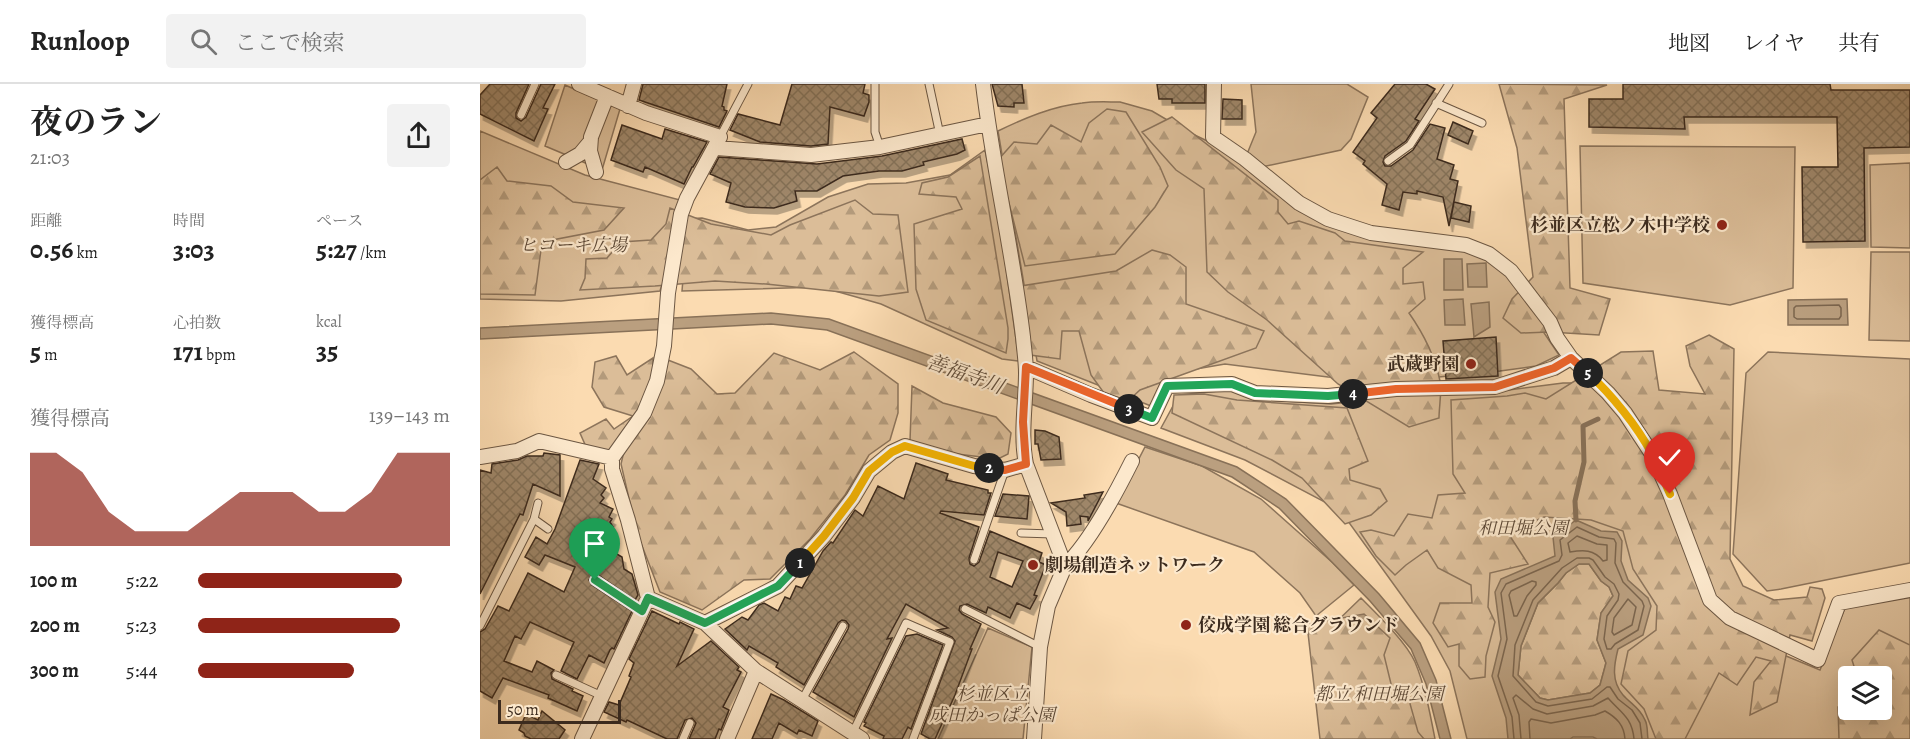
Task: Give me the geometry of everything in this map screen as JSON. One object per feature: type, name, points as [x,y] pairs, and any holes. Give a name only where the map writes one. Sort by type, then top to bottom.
[{"type":"street","points":[[579,84],[718,142],[811,155],[880,147],[988,124]]},
{"type":"street","points":[[628,106],[634,84]]},
{"type":"street","points":[[983,84],[1017,288],[1026,370],[1024,416],[1026,464],[1065,566]]},
{"type":"street","points":[[1214,84],[1213,137],[1245,159],[1299,203],[1328,219],[1371,233],[1466,245],[1489,254],[1511,272],[1550,322],[1557,338],[1571,358],[1608,393],[1652,454],[1670,494],[1710,600],[1730,618],[1818,660],[1839,603],[1910,590]]},
{"type":"street","points":[[596,172],[590,142],[607,96]]},
{"type":"street","points":[[566,162],[580,154],[590,142]]},
{"type":"street","points":[[582,739],[648,598],[612,469],[612,458],[644,414],[657,381],[681,214],[687,198],[718,142]]},
{"type":"street","points":[[1026,370],[1152,418],[1167,386],[1232,384],[1255,393],[1328,396],[1396,389],[1495,387],[1554,368],[1571,358]]},
{"type":"street","points":[[480,458],[517,451],[539,441],[612,458]]},
{"type":"street","points":[[705,623],[778,586],[824,536],[853,498],[869,471],[892,452],[905,446],[974,466],[1005,470],[1026,464]]},
{"type":"street","points":[[1034,739],[1040,647],[1048,606],[1065,566],[1077,555],[1119,487],[1132,461]]},
{"type":"street","points":[[648,598],[705,623],[756,671],[857,735]]},
{"type":"street","points":[[727,739],[756,671]]},
{"type":"lane","points":[[521,115],[535,84]]},
{"type":"lane","points":[[718,142],[748,84]]},
{"type":"lane","points":[[875,84],[875,132],[880,147]]},
{"type":"lane","points":[[929,84],[940,135]]},
{"type":"lane","points":[[1388,161],[1410,145],[1449,84]]},
{"type":"lane","points":[[1437,103],[1482,123]]},
{"type":"lane","points":[[974,560],[1005,470]]},
{"type":"lane","points":[[480,626],[534,519],[538,503]]},
{"type":"lane","points":[[534,519],[548,529]]},
{"type":"lane","points":[[1022,533],[1053,534]]},
{"type":"lane","points":[[595,580],[642,611]]},
{"type":"lane","points":[[965,609],[1040,647]]},
{"type":"lane","points":[[857,735],[906,623],[950,642],[913,739]]},
{"type":"lane","points":[[802,700],[843,626]]},
{"type":"lane","points":[[556,675],[602,696]]},
{"type":"lane","points":[[683,739],[690,723]]},
{"type":"green space","points":[[1251,84],[1347,84],[1368,97],[1351,139],[1341,150],[1257,168],[1245,159],[1256,132]]},
{"type":"green space","points":[[1499,84],[1607,85],[1564,99],[1570,288],[1610,299],[1599,335],[1521,333],[1503,318],[1512,299],[1533,277],[1517,148]]},
{"type":"green space","points":[[565,85],[620,109],[602,170],[545,146]]},
{"type":"green space","points":[[1087,102],[1120,102],[1152,111],[1218,146],[1299,211],[1329,225],[1469,251],[1500,266],[1513,282],[1559,355],[1536,366],[1408,380],[1328,377],[1225,364],[1167,374],[1151,406],[1037,361],[998,131],[1029,117],[1060,107]]},
{"type":"green space","points":[[1107,109],[1126,112],[1160,167],[1168,186],[1155,207],[1115,254],[1025,266],[998,160],[1014,142],[1037,144],[1051,125],[1081,142],[1089,123]]},
{"type":"green space","points":[[1172,117],[1278,200],[1278,212],[1288,224],[1299,221],[1335,233],[1345,241],[1423,252],[1403,268],[1403,284],[1423,282],[1425,299],[1409,313],[1428,345],[1438,372],[1441,390],[1439,418],[1409,427],[1338,384],[1267,320],[1228,292],[1207,272],[1204,189],[1176,170],[1142,132]]},
{"type":"green space","name":"ヒコーキ広場","points":[[480,131],[585,175],[680,200],[674,244],[660,291],[561,301],[480,299]]},
{"type":"green space","points":[[1580,146],[1795,147],[1793,288],[1730,305],[1583,283]]},
{"type":"green space","points":[[985,150],[999,218],[1019,361],[1002,359],[881,304],[821,287],[682,291],[686,219],[702,218],[748,230],[776,227],[828,197],[868,184],[906,183],[950,175]]},
{"type":"green space","points":[[980,156],[1008,328],[1006,353],[926,320],[916,289],[914,224],[962,209],[956,197],[919,194],[922,183],[948,177]]},
{"type":"green space","points":[[1910,163],[1910,248],[1871,247],[1870,165]]},
{"type":"green space","points":[[497,167],[507,181],[551,186],[573,202],[624,208],[604,230],[542,242],[535,295],[480,294],[480,180]]},
{"type":"green space","points":[[855,200],[873,214],[898,215],[908,292],[879,296],[715,281],[580,290],[585,278],[586,259],[607,258],[621,242],[651,240],[666,224],[670,208],[711,224],[771,235],[790,225]]},
{"type":"green space","points":[[1152,250],[1170,255],[1186,267],[1186,304],[1264,331],[1256,348],[1140,390],[1128,401],[1104,393],[1091,375],[1079,331],[1062,331],[1060,359],[1030,355],[1021,286],[1116,271]]},
{"type":"green space","points":[[1871,252],[1910,252],[1910,341],[1869,340]]},
{"type":"green space","points":[[1709,335],[1734,349],[1730,559],[1743,586],[1774,600],[1807,597],[1810,587],[1822,589],[1825,598],[1812,641],[1790,635],[1777,702],[1750,715],[1754,682],[1771,661],[1756,657],[1737,685],[1719,673],[1685,739],[1656,739],[1644,709],[1621,684],[1628,651],[1656,630],[1657,606],[1633,569],[1623,531],[1591,520],[1544,517],[1508,533],[1528,564],[1490,573],[1488,607],[1495,622],[1486,656],[1485,677],[1470,679],[1459,666],[1459,644],[1448,647],[1433,623],[1440,603],[1472,603],[1471,585],[1438,568],[1427,550],[1395,575],[1376,556],[1360,532],[1371,530],[1394,536],[1408,514],[1432,518],[1438,495],[1465,493],[1453,474],[1451,400],[1525,393],[1546,399],[1621,352],[1653,351],[1659,390],[1705,394],[1690,366],[1686,346]]},
{"type":"green space","points":[[854,352],[898,384],[898,413],[890,440],[869,455],[845,495],[810,539],[770,579],[744,580],[702,610],[660,592],[637,533],[621,464],[625,447],[650,417],[668,360],[691,369],[717,394],[735,393],[774,353],[820,370]]},
{"type":"green space","points":[[1768,352],[1910,359],[1910,563],[1767,591],[1733,554],[1746,373]]},
{"type":"green space","points":[[616,356],[627,375],[653,358],[653,380],[641,408],[616,447],[604,452],[587,449],[580,433],[606,419],[614,429],[633,416],[604,407],[592,387],[595,362]]},
{"type":"green space","name":"和田堀公園","points":[[1563,383],[1583,383],[1767,648],[1820,670],[1845,608],[1910,597],[1910,739],[1467,739],[1450,671],[1431,636],[1340,510],[1245,460],[1161,428],[1179,395],[1229,390],[1252,399],[1331,404],[1418,395],[1493,392]]},
{"type":"green space","points":[[912,386],[943,403],[996,417],[1011,433],[1008,454],[998,459],[949,453],[910,441]]},
{"type":"green space","points":[[1204,394],[1237,400],[1347,408],[1368,461],[1349,469],[1350,480],[1380,489],[1387,501],[1371,515],[1345,524],[1302,478],[1272,460],[1172,413],[1174,395]]},
{"type":"green space","points":[[1145,447],[1202,466],[1261,499],[1333,563],[1354,585],[1316,616],[1300,593],[1254,552],[1116,503]]},
{"type":"green space","points":[[1579,564],[1589,564],[1601,581],[1609,587],[1613,596],[1601,613],[1597,640],[1606,663],[1600,685],[1590,693],[1548,700],[1540,698],[1518,675],[1521,646],[1538,603],[1566,573]]},
{"type":"green space","name":"都立 和田堀公園","points":[[1361,598],[1411,654],[1424,690],[1435,739],[1337,739],[1330,628]]},
{"type":"green space","name":"都立 和田堀公園","points":[[1364,614],[1390,638],[1384,655],[1392,688],[1407,693],[1418,732],[1424,739],[1320,739],[1307,624]]},
{"type":"green space","name":"杉並区立 成田かっぱ公園","points":[[988,628],[1032,647],[1023,739],[938,739]]},
{"type":"green space","points":[[1879,630],[1910,645],[1910,739],[1839,739],[1838,720],[1892,720],[1892,666],[1854,666],[1852,660]]},
{"type":"water","points":[[1444,259],[1462,259],[1463,290],[1444,290]]},
{"type":"water","points":[[1486,263],[1487,287],[1468,287],[1467,264]]},
{"type":"water","points":[[1463,299],[1465,325],[1445,325],[1444,300]]},
{"type":"water","points":[[1847,299],[1848,325],[1788,325],[1788,300]]},
{"type":"water","points":[[1489,302],[1490,327],[1474,337],[1471,304]]},
{"type":"water","name":"善福寺川","points":[[771,313],[829,319],[1237,467],[1286,499],[1379,594],[1420,643],[1436,680],[1451,739],[1440,739],[1426,684],[1411,649],[1370,601],[1279,508],[1232,477],[827,330],[771,324],[480,339],[480,328]]},
{"type":"water","points":[[1576,520],[1601,531],[1617,532],[1622,541],[1621,561],[1628,580],[1648,598],[1651,606],[1643,635],[1618,649],[1615,679],[1619,690],[1643,716],[1647,724],[1648,739],[1573,737],[1570,739],[1508,739],[1506,718],[1492,676],[1501,639],[1495,592],[1501,579],[1555,556],[1553,537]],"holes":[[[1579,564],[1589,564],[1601,581],[1609,587],[1613,596],[1601,613],[1597,640],[1606,663],[1600,685],[1590,693],[1548,700],[1540,698],[1518,675],[1521,646],[1538,603],[1566,573]]]},
{"type":"building","points":[[490,84],[529,84],[516,113],[516,118],[521,121],[526,117],[541,84],[555,84],[543,108],[548,109],[534,141],[480,114],[480,95]]},
{"type":"building","points":[[643,84],[727,84],[722,106],[727,111],[719,127],[639,100]]},
{"type":"building","points":[[792,84],[865,84],[863,93],[869,95],[869,102],[864,116],[830,107],[828,144],[811,146],[760,142],[730,130],[738,114],[780,125]]},
{"type":"building","points":[[992,84],[1022,84],[1024,103],[1014,103],[1014,107],[998,106]]},
{"type":"building","points":[[1157,84],[1205,84],[1205,103],[1172,103],[1172,99],[1159,99]]},
{"type":"building","points":[[1395,84],[1426,84],[1435,89],[1415,119],[1419,121],[1406,141],[1385,156],[1383,162],[1385,166],[1391,166],[1413,150],[1430,124],[1445,128],[1437,159],[1454,165],[1450,179],[1458,181],[1449,226],[1443,197],[1417,191],[1417,194],[1403,192],[1399,210],[1382,205],[1387,184],[1363,164],[1365,161],[1353,152],[1377,118],[1371,113]]},
{"type":"building","points":[[1623,84],[1830,84],[1831,90],[1910,90],[1910,147],[1864,148],[1865,241],[1803,242],[1802,167],[1838,167],[1837,117],[1684,117],[1685,129],[1589,127],[1589,99],[1623,99]]},
{"type":"building","points":[[1223,99],[1242,100],[1242,119],[1222,119]]},
{"type":"building","points":[[1453,122],[1473,131],[1468,144],[1448,135]]},
{"type":"building","points":[[622,125],[662,139],[665,129],[707,142],[684,184],[645,167],[643,172],[611,160]]},
{"type":"building","points":[[962,139],[965,150],[957,154],[923,162],[924,165],[902,171],[879,171],[843,176],[817,191],[795,191],[797,201],[774,208],[745,207],[726,202],[731,183],[710,174],[719,157],[817,164],[882,156]]},
{"type":"building","points":[[1454,202],[1471,206],[1469,222],[1451,218]]},
{"type":"building","name":"武蔵野園","points":[[1496,337],[1498,376],[1446,379],[1443,341]]},
{"type":"building","points":[[1035,430],[1045,431],[1059,437],[1061,459],[1041,460],[1038,444],[1035,444]]},
{"type":"building","points":[[544,453],[560,455],[560,496],[533,484],[523,515],[520,514],[480,594],[480,470],[491,473],[492,464],[518,460],[527,456],[543,456]]},
{"type":"building","points":[[580,460],[599,464],[593,479],[606,488],[601,495],[604,498],[600,503],[613,509],[609,517],[612,519],[610,522],[613,527],[603,546],[622,557],[624,569],[632,574],[638,595],[635,600],[598,575],[591,576],[589,580],[592,585],[632,611],[614,649],[610,650],[604,663],[589,655],[577,679],[561,671],[574,642],[530,622],[521,639],[515,636],[504,661],[532,672],[537,661],[554,670],[551,673],[552,679],[583,696],[577,711],[548,698],[549,695],[503,678],[492,698],[480,691],[480,632],[485,629],[498,606],[509,611],[528,573],[564,592],[575,567],[545,555],[539,565],[525,557],[536,537],[547,544],[555,529]]},
{"type":"building","points":[[916,463],[948,474],[946,480],[988,490],[988,493],[991,493],[984,515],[941,511],[940,513],[979,527],[969,558],[970,564],[974,566],[979,562],[990,531],[1042,553],[1039,562],[1046,565],[1034,595],[1037,596],[1030,609],[1017,603],[1010,618],[988,607],[986,613],[967,604],[960,606],[959,610],[962,614],[981,624],[955,695],[935,739],[921,734],[955,641],[952,637],[937,630],[948,628],[906,604],[887,639],[892,638],[854,717],[813,692],[848,629],[849,625],[846,621],[842,620],[838,623],[804,685],[776,667],[778,663],[749,646],[747,650],[725,629],[742,617],[748,620],[759,605],[764,603],[778,611],[785,597],[790,599],[796,586],[802,588],[823,551],[831,542],[833,543],[855,510],[863,516],[878,486],[904,499]],"holes":[[[998,552],[1023,561],[1012,587],[990,577]]]},
{"type":"building","points":[[1103,492],[1088,521],[1088,517],[1080,516],[1081,524],[1067,526],[1066,512],[1051,503],[1085,498],[1084,495]]},
{"type":"building","points":[[1003,494],[1029,496],[1027,519],[995,516]]},
{"type":"building","points":[[652,611],[694,629],[677,666],[711,641],[739,667],[737,670],[741,672],[723,707],[729,710],[715,739],[689,739],[696,723],[692,718],[685,720],[677,739],[667,739],[604,712],[609,702],[619,705],[631,677],[629,676],[634,663],[629,659]]},
{"type":"building","points":[[917,634],[943,645],[911,729],[908,727],[902,739],[883,739],[884,736],[864,726],[866,723],[864,722],[906,636]]},
{"type":"building","points":[[771,694],[818,721],[812,736],[799,730],[797,734],[779,723],[772,739],[752,739]]},
{"type":"building","points":[[542,711],[565,730],[559,739],[531,739],[519,730],[526,714],[538,720]]},
{"type":"waterway","points":[[1576,520],[1575,501],[1584,462],[1583,426],[1598,419]]},
{"type":"place","name":"杉並区立松ノ木中学校","points":[[1722,225]]},
{"type":"place","name":"武蔵野園","points":[[1471,364]]},
{"type":"place","name":"劇場創造ネットワーク","points":[[1033,565]]},
{"type":"place","name":"佼成学園 総合グラウンド","points":[[1186,625]]},
{"type":"route","points":[[595,580],[642,611],[648,598],[705,623],[778,586],[824,536],[853,498],[869,471],[892,452],[905,446],[974,466],[1005,470],[1026,464],[1023,422],[1026,367],[1152,418],[1167,386],[1232,384],[1255,393],[1328,396],[1396,389],[1495,387],[1554,368],[1571,358],[1608,393],[1624,414],[1652,454],[1670,494]]}]
